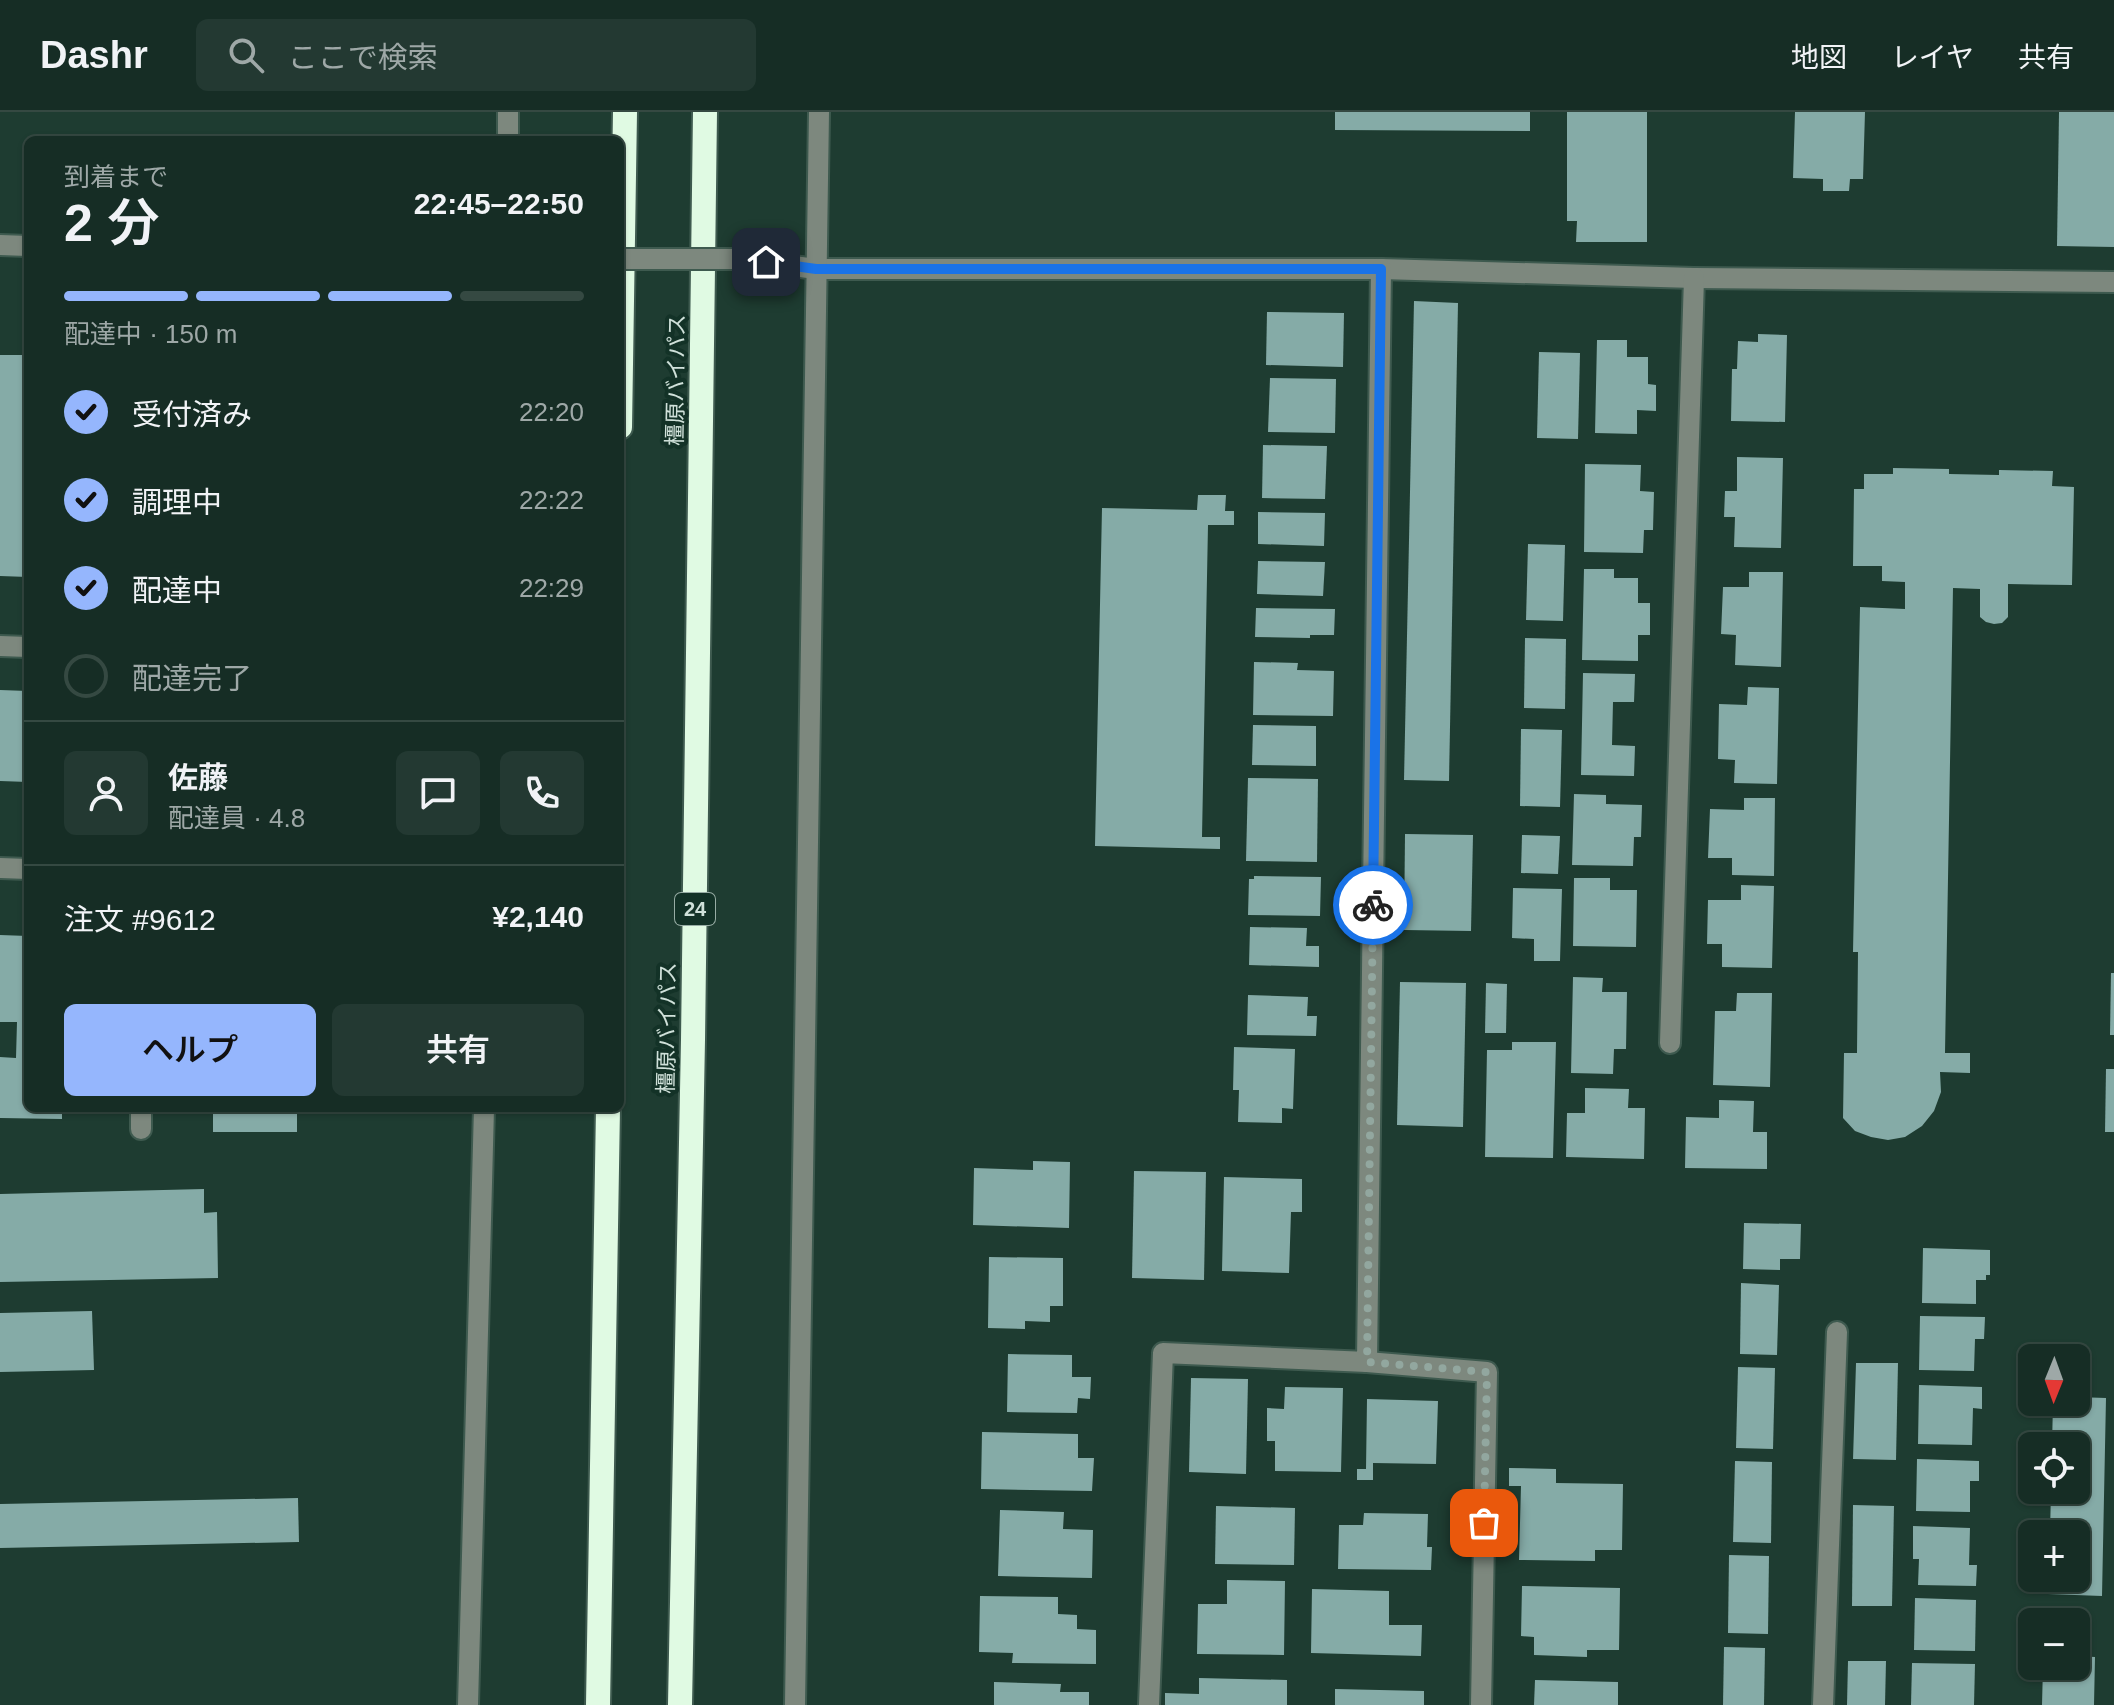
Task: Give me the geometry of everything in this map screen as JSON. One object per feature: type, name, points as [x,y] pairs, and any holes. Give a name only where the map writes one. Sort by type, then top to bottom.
[{"type":"highway","points":[[624,175],[625,112]]},
{"type":"highway","name":"橿原バイパス","points":[[680,1705],[693,1040],[705,112]]},
{"type":"highway","points":[[598,1705],[608,1112]]},
{"type":"street","points":[[508,112],[508,136]]},
{"type":"street","points":[[795,1705],[819,112]]},
{"type":"street","points":[[0,245],[24,246]]},
{"type":"street","points":[[624,259],[741,259],[816,269],[1381,269],[1694,278],[2114,282]]},
{"type":"street","points":[[1367,1362],[1381,269]]},
{"type":"street","points":[[1670,1043],[1694,278]]},
{"type":"street","points":[[0,646],[24,647]]},
{"type":"street","points":[[0,868],[24,869]]},
{"type":"street","points":[[468,1705],[484,1112]]},
{"type":"street","points":[[1823,1705],[1837,1332]]},
{"type":"street","points":[[1149,1705],[1163,1353],[1367,1362],[1487,1372],[1481,1705]]},
{"type":"building","points":[[1335,112],[1530,112],[1530,131],[1335,130]]},
{"type":"building","points":[[1567,112],[1647,112],[1647,242],[1576,242],[1577,221],[1567,221]]},
{"type":"building","points":[[1795,112],[1865,112],[1863,179],[1850,179],[1849,191],[1823,191],[1823,179],[1793,178]]},
{"type":"building","points":[[2059,112],[2114,112],[2114,247],[2057,246]]},
{"type":"building","points":[[1414,301],[1458,303],[1449,781],[1404,780]]},
{"type":"building","points":[[1267,312],[1344,313],[1343,367],[1266,365]]},
{"type":"building","points":[[1758,334],[1787,335],[1785,422],[1731,421],[1732,369],[1737,369],[1738,341],[1758,342]]},
{"type":"building","points":[[1597,340],[1627,340],[1627,357],[1648,357],[1648,384],[1656,385],[1656,411],[1637,410],[1637,434],[1595,433]]},
{"type":"building","points":[[1539,352],[1580,353],[1578,439],[1537,438]]},
{"type":"building","points":[[0,355],[24,355],[24,577],[0,576]]},
{"type":"building","points":[[1270,378],[1336,379],[1335,433],[1268,432]]},
{"type":"building","points":[[1263,445],[1327,446],[1325,499],[1262,498]]},
{"type":"building","points":[[1737,457],[1783,458],[1781,548],[1734,547],[1735,517],[1724,517],[1725,491],[1737,491]]},
{"type":"building","points":[[1585,464],[1641,465],[1640,491],[1654,492],[1653,530],[1644,530],[1643,553],[1584,552]]},
{"type":"building","points":[[1893,468],[1949,469],[1949,474],[1999,475],[1999,470],[2053,471],[2052,486],[2074,487],[2072,585],[2008,584],[2008,617],[2002,623],[1994,624],[1980,617],[1980,589],[1953,588],[1945,1053],[1970,1053],[1970,1073],[1940,1072],[1941,1092],[1934,1111],[1922,1126],[1905,1137],[1888,1140],[1855,1131],[1843,1118],[1844,1053],[1857,1053],[1858,952],[1853,952],[1860,607],[1905,609],[1905,582],[1882,581],[1882,566],[1853,566],[1854,489],[1864,489],[1864,474],[1893,474]]},
{"type":"building","points":[[1198,495],[1226,495],[1225,511],[1234,511],[1234,525],[1208,525],[1202,837],[1220,837],[1220,849],[1095,846],[1102,508],[1197,510]]},
{"type":"building","points":[[1258,512],[1325,513],[1324,546],[1258,544]]},
{"type":"building","points":[[1528,544],[1565,545],[1563,621],[1526,620]]},
{"type":"building","points":[[1258,561],[1325,562],[1323,596],[1257,594]]},
{"type":"building","points":[[1584,569],[1614,569],[1614,578],[1638,578],[1638,603],[1650,603],[1650,635],[1638,635],[1638,661],[1582,660]]},
{"type":"building","points":[[1749,572],[1783,572],[1781,667],[1735,665],[1736,635],[1721,634],[1723,587],[1749,587]]},
{"type":"building","points":[[1256,608],[1335,609],[1334,635],[1255,637]]},
{"type":"building","points":[[1525,638],[1566,639],[1565,709],[1524,708]]},
{"type":"building","points":[[1254,662],[1298,663],[1297,670],[1334,671],[1333,716],[1253,715]]},
{"type":"building","points":[[1583,673],[1635,674],[1634,702],[1613,702],[1612,745],[1635,746],[1634,776],[1581,775]]},
{"type":"building","points":[[1748,687],[1779,688],[1777,784],[1734,783],[1735,760],[1718,759],[1719,704],[1747,705]]},
{"type":"building","points":[[0,690],[24,691],[24,782],[0,781]]},
{"type":"building","points":[[1253,725],[1316,726],[1316,766],[1252,765]]},
{"type":"building","points":[[1521,729],[1562,730],[1560,807],[1520,806]]},
{"type":"building","points":[[1248,778],[1318,779],[1317,862],[1246,861]]},
{"type":"building","points":[[1574,794],[1606,795],[1606,804],[1642,805],[1641,837],[1634,837],[1633,866],[1572,865]]},
{"type":"building","points":[[1744,798],[1775,798],[1774,876],[1732,875],[1732,858],[1708,858],[1710,809],[1744,810]]},
{"type":"building","points":[[1405,834],[1473,835],[1471,931],[1404,930]]},
{"type":"building","points":[[1522,835],[1560,836],[1558,874],[1521,873]]},
{"type":"building","points":[[1254,876],[1321,877],[1320,916],[1248,915],[1249,879],[1254,879]]},
{"type":"building","points":[[1574,878],[1610,878],[1610,890],[1637,890],[1636,947],[1573,946]]},
{"type":"building","points":[[1741,885],[1774,886],[1772,968],[1722,967],[1722,944],[1707,944],[1708,900],[1741,900]]},
{"type":"building","points":[[1513,888],[1562,889],[1560,961],[1534,961],[1534,939],[1512,938]]},
{"type":"building","points":[[1250,927],[1307,928],[1306,946],[1319,946],[1319,967],[1249,965]]},
{"type":"building","points":[[0,935],[24,936],[24,1112],[62,1112],[62,1119],[0,1118],[0,1057],[16,1058],[17,1022],[0,1022]]},
{"type":"building","points":[[2111,973],[2114,973],[2114,1035],[2110,1035]]},
{"type":"building","points":[[1573,977],[1603,978],[1602,992],[1627,992],[1626,1049],[1614,1049],[1613,1074],[1571,1073]]},
{"type":"building","points":[[1400,982],[1466,983],[1463,1127],[1397,1125]]},
{"type":"building","points":[[1486,983],[1507,984],[1506,1033],[1485,1033]]},
{"type":"building","points":[[1737,993],[1772,993],[1770,1087],[1713,1085],[1715,1011],[1736,1011]]},
{"type":"building","points":[[1248,995],[1308,997],[1307,1016],[1317,1016],[1316,1036],[1247,1035]]},
{"type":"building","points":[[1512,1042],[1556,1042],[1553,1158],[1485,1157],[1487,1050],[1512,1050]]},
{"type":"building","points":[[1234,1047],[1295,1049],[1293,1109],[1282,1108],[1282,1123],[1238,1122],[1239,1090],[1233,1090]]},
{"type":"building","points":[[2106,1069],[2114,1069],[2114,1132],[2105,1132]]},
{"type":"building","points":[[1585,1088],[1629,1089],[1628,1108],[1645,1108],[1644,1159],[1566,1157],[1567,1113],[1585,1113]]},
{"type":"building","points":[[1719,1100],[1754,1101],[1753,1132],[1767,1132],[1767,1169],[1685,1168],[1686,1117],[1719,1118]]},
{"type":"building","points":[[213,1112],[297,1112],[297,1132],[213,1132]]},
{"type":"building","points":[[1033,1161],[1070,1162],[1069,1228],[973,1225],[974,1168],[1033,1170]]},
{"type":"building","points":[[1134,1171],[1206,1172],[1204,1280],[1132,1278]]},
{"type":"building","points":[[1224,1177],[1302,1179],[1302,1212],[1291,1212],[1289,1273],[1222,1271]]},
{"type":"building","points":[[204,1189],[204,1213],[217,1212],[218,1278],[0,1282],[0,1194]]},
{"type":"building","points":[[1744,1223],[1801,1224],[1800,1259],[1780,1259],[1780,1270],[1743,1269]]},
{"type":"building","points":[[1923,1248],[1990,1250],[1990,1275],[1986,1275],[1986,1280],[1976,1280],[1976,1304],[1922,1303]]},
{"type":"building","points":[[989,1257],[1063,1258],[1063,1306],[1050,1306],[1050,1322],[1025,1321],[1025,1329],[988,1328]]},
{"type":"building","points":[[1741,1283],[1779,1285],[1777,1355],[1740,1354]]},
{"type":"building","points":[[92,1311],[94,1370],[0,1372],[0,1313]]},
{"type":"building","points":[[1920,1316],[1985,1317],[1984,1339],[1975,1339],[1974,1371],[1919,1370]]},
{"type":"building","points":[[1008,1354],[1072,1355],[1072,1377],[1091,1377],[1090,1399],[1078,1398],[1077,1413],[1007,1412]]},
{"type":"building","points":[[1856,1363],[1898,1363],[1896,1460],[1853,1459]]},
{"type":"building","points":[[1738,1367],[1775,1368],[1773,1449],[1736,1448]]},
{"type":"building","points":[[1191,1378],[1248,1379],[1246,1474],[1189,1472]]},
{"type":"building","points":[[1919,1385],[1982,1387],[1982,1409],[1973,1408],[1972,1445],[1918,1444]]},
{"type":"building","points":[[1285,1387],[1343,1388],[1341,1472],[1275,1471],[1275,1441],[1267,1441],[1267,1408],[1284,1409]]},
{"type":"building","points":[[2090,1397],[2106,1398],[2102,1596],[2048,1594],[2090,1592],[2090,1520],[2050,1520],[2051,1504],[2090,1504],[2090,1432],[2052,1432],[2053,1416],[2090,1416]]},
{"type":"building","points":[[1367,1399],[1438,1401],[1436,1464],[1373,1463],[1373,1480],[1357,1480],[1357,1469],[1366,1469]]},
{"type":"building","points":[[982,1432],[1078,1434],[1078,1458],[1094,1458],[1092,1491],[981,1489]]},
{"type":"building","points":[[1917,1459],[1979,1461],[1979,1481],[1970,1481],[1970,1512],[1916,1511]]},
{"type":"building","points":[[1735,1461],[1772,1462],[1771,1543],[1733,1542]]},
{"type":"building","points":[[1509,1468],[1556,1469],[1556,1483],[1623,1484],[1622,1550],[1595,1550],[1595,1561],[1519,1560],[1521,1486],[1509,1486]]},
{"type":"building","points":[[298,1498],[299,1542],[0,1548],[0,1504]]},
{"type":"building","points":[[1853,1505],[1894,1506],[1892,1606],[1852,1606]]},
{"type":"building","points":[[1216,1506],[1295,1508],[1294,1565],[1215,1564]]},
{"type":"building","points":[[1000,1510],[1064,1512],[1063,1529],[1093,1530],[1092,1578],[998,1576]]},
{"type":"building","points":[[1364,1513],[1428,1514],[1427,1547],[1432,1547],[1431,1570],[1338,1569],[1339,1525],[1363,1525]]},
{"type":"building","points":[[1913,1526],[1970,1528],[1969,1565],[1977,1565],[1976,1586],[1918,1585],[1919,1559],[1913,1559]]},
{"type":"building","points":[[1729,1555],[1769,1556],[1768,1634],[1728,1633]]},
{"type":"building","points":[[1227,1580],[1285,1581],[1284,1655],[1197,1654],[1198,1604],[1227,1604]]},
{"type":"building","points":[[1522,1586],[1620,1588],[1619,1650],[1587,1650],[1587,1657],[1534,1655],[1534,1637],[1521,1636]]},
{"type":"building","points":[[1312,1589],[1389,1591],[1389,1625],[1422,1625],[1421,1656],[1311,1653]]},
{"type":"building","points":[[980,1596],[1058,1597],[1058,1614],[1077,1615],[1077,1629],[1096,1630],[1096,1664],[1012,1663],[1013,1653],[979,1652]]},
{"type":"building","points":[[1915,1598],[1976,1600],[1975,1651],[1914,1650]]},
{"type":"building","points":[[1724,1647],[1765,1648],[1764,1705],[1723,1705]]},
{"type":"building","points":[[2090,1657],[2095,1657],[2094,1705],[2042,1705],[2043,1680],[2090,1680]]},
{"type":"building","points":[[1848,1661],[1886,1661],[1885,1705],[1847,1705]]},
{"type":"building","points":[[1912,1663],[1975,1664],[1974,1705],[1911,1705]]},
{"type":"building","points":[[1199,1678],[1287,1680],[1287,1705],[1165,1705],[1165,1693],[1199,1694]]},
{"type":"building","points":[[1535,1680],[1618,1682],[1618,1705],[1534,1705]]},
{"type":"building","points":[[994,1682],[1061,1684],[1060,1692],[1089,1692],[1089,1705],[994,1705]]},
{"type":"building","points":[[1335,1689],[1424,1691],[1424,1705],[1335,1705]]},
{"type":"way so far","points":[[1373,905],[1367,1362],[1487,1372],[1484,1523]]},
{"type":"route","points":[[766,262],[816,269],[1381,269],[1373,905]]}]
